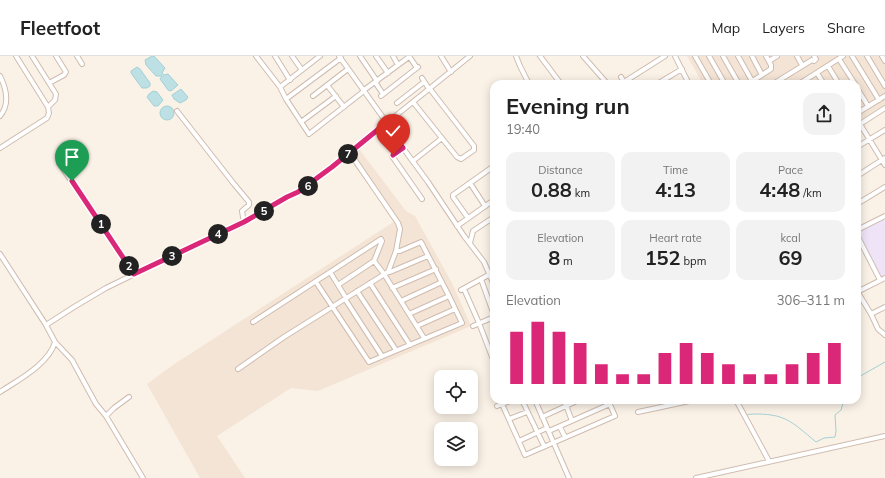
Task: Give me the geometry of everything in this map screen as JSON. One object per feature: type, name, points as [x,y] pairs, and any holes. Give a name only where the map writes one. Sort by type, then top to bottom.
[{"type":"street","points":[[0,148],[47,118],[49,113],[48,107],[16,56]]},
{"type":"street","points":[[32,56],[56,96],[48,107]]},
{"type":"street","points":[[49,83],[64,75],[66,72],[56,56]]},
{"type":"street","points":[[77,56],[82,64]]},
{"type":"street","points":[[256,56],[280,87],[309,134],[364,91],[376,82],[388,73],[409,56],[418,67],[382,95],[376,82],[360,56]]},
{"type":"street","points":[[275,56],[290,80]]},
{"type":"street","points":[[292,56],[302,70]]},
{"type":"street","points":[[280,87],[320,56]]},
{"type":"street","points":[[376,56],[388,73]]},
{"type":"street","points":[[393,56],[398,65]]},
{"type":"street","points":[[441,56],[452,72]]},
{"type":"street","points":[[46,325],[95,294],[244,222],[302,190],[452,72],[470,56]]},
{"type":"street","points":[[516,56],[527,80]]},
{"type":"street","points":[[540,56],[558,80]]},
{"type":"street","points":[[583,56],[603,80]]},
{"type":"street","points":[[629,80],[665,56]]},
{"type":"street","points":[[675,56],[687,80]]},
{"type":"street","points":[[695,56],[709,80]]},
{"type":"street","points":[[709,56],[723,80]]},
{"type":"street","points":[[723,56],[737,80]]},
{"type":"street","points":[[738,56],[751,80]]},
{"type":"street","points":[[752,56],[762,75]]},
{"type":"street","points":[[754,80],[771,69],[771,65],[766,56]]},
{"type":"street","points":[[769,61],[777,56]]},
{"type":"street","points":[[797,56],[802,65]]},
{"type":"street","points":[[852,56],[879,100]]},
{"type":"street","points":[[867,56],[885,86]]},
{"type":"street","points":[[882,56],[885,61]]},
{"type":"street","points":[[286,99],[340,57],[403,148],[413,160],[457,226],[490,270]]},
{"type":"street","points":[[779,80],[815,57]]},
{"type":"street","points":[[806,80],[841,57],[853,80]]},
{"type":"street","points":[[828,66],[837,80]]},
{"type":"street","points":[[313,96],[348,68]]},
{"type":"street","points":[[664,80],[682,69]]},
{"type":"street","points":[[817,73],[821,80]]},
{"type":"street","points":[[0,76],[7,98],[5,110],[0,116]]},
{"type":"street","points":[[402,110],[396,102],[423,80],[475,148],[459,159],[413,102]]},
{"type":"street","points":[[327,85],[344,107]]},
{"type":"street","points":[[861,95],[868,106]]},
{"type":"street","points":[[301,122],[336,96]]},
{"type":"street","points":[[861,111],[885,96]]},
{"type":"street","points":[[861,123],[885,108]]},
{"type":"street","points":[[178,111],[249,202],[249,204],[242,211],[244,222]]},
{"type":"street","points":[[861,129],[884,159],[885,165]]},
{"type":"street","points":[[861,145],[885,130]]},
{"type":"street","points":[[413,160],[442,138]]},
{"type":"street","points":[[403,148],[392,156],[422,200]]},
{"type":"street","points":[[350,152],[398,223],[400,229],[396,251],[386,273]]},
{"type":"street","points":[[861,173],[884,159]]},
{"type":"street","points":[[59,163],[134,274]]},
{"type":"street","points":[[468,218],[453,195],[490,169]]},
{"type":"street","points":[[470,183],[485,206]]},
{"type":"street","points":[[861,202],[885,188]]},
{"type":"street","points":[[457,226],[490,203]]},
{"type":"street","points":[[861,228],[885,216]]},
{"type":"street","points":[[470,243],[473,231],[490,220]]},
{"type":"street","points":[[253,322],[381,239],[382,241],[374,261],[338,285]]},
{"type":"street","points":[[316,282],[369,362],[462,323],[421,242],[400,251],[396,251]]},
{"type":"street","points":[[861,242],[883,279],[861,289]]},
{"type":"street","points":[[0,254],[46,325],[55,342],[72,360],[96,404],[106,416],[143,478]]},
{"type":"street","points":[[238,369],[386,273],[428,256]]},
{"type":"street","points":[[374,261],[386,273],[392,288],[424,338]]},
{"type":"street","points":[[392,288],[436,270]]},
{"type":"street","points":[[330,272],[345,299],[382,356]]},
{"type":"street","points":[[490,274],[463,290],[490,347]]},
{"type":"street","points":[[481,279],[490,305]]},
{"type":"street","points":[[401,301],[442,282]]},
{"type":"street","points":[[370,283],[410,345]]},
{"type":"street","points":[[357,291],[396,350]]},
{"type":"street","points":[[409,314],[449,296]]},
{"type":"street","points":[[861,298],[878,329],[885,336]]},
{"type":"street","points":[[871,314],[885,307]]},
{"type":"street","points":[[417,326],[455,309]]},
{"type":"street","points":[[473,326],[490,318]]},
{"type":"street","points":[[0,392],[47,358],[53,350],[55,342]]},
{"type":"street","points":[[106,416],[129,397]]},
{"type":"street","points":[[503,404],[500,405],[509,419],[525,455],[615,416],[610,404]]},
{"type":"street","points":[[524,404],[544,446]]},
{"type":"street","points":[[537,404],[569,478]]},
{"type":"street","points":[[542,417],[570,404]]},
{"type":"street","points":[[519,441],[538,432],[560,427],[605,404]]},
{"type":"street","points":[[638,412],[675,404]]},
{"type":"street","points":[[738,404],[769,461]]},
{"type":"street","points":[[566,406],[572,421]]},
{"type":"street","points":[[509,419],[528,412]]},
{"type":"street","points":[[560,427],[565,437]]},
{"type":"street","points":[[696,478],[885,436]]},
{"type":"shaded area","points":[[687,56],[885,56],[885,104],[861,119],[861,80],[701,80]]},
{"type":"shaded area","points":[[359,149],[406,211],[415,216],[452,283],[471,326],[318,391],[291,388],[217,436],[245,478],[200,478],[147,384],[173,365],[395,221],[348,157]]},
{"type":"shaded area","points":[[885,217],[885,277],[881,279],[861,240],[861,230]]},
{"type":"water","points":[[154,56],[165,68],[162,73],[164,75],[168,74],[178,85],[171,91],[168,90],[160,79],[162,76],[156,76],[146,65],[145,60]]},
{"type":"water","points":[[137,67],[150,83],[150,86],[147,88],[142,88],[131,73],[131,71]]},
{"type":"water","points":[[181,89],[188,97],[180,103],[174,99],[172,95]]},
{"type":"water","points":[[153,91],[157,92],[163,100],[158,106],[154,106],[147,97]]},
{"type":"water","points":[[167,106],[172,108],[174,113],[172,118],[167,120],[162,118],[160,113],[162,108]]},
{"type":"waterway","points":[[861,376],[885,362]]},
{"type":"waterway","points":[[745,415],[762,414],[780,417],[794,424],[816,442],[824,438],[835,437],[835,415],[841,410],[843,404]]},
{"type":"route","points":[[72,181],[134,274],[244,222],[302,190],[386,123],[403,148],[393,155]]}]
